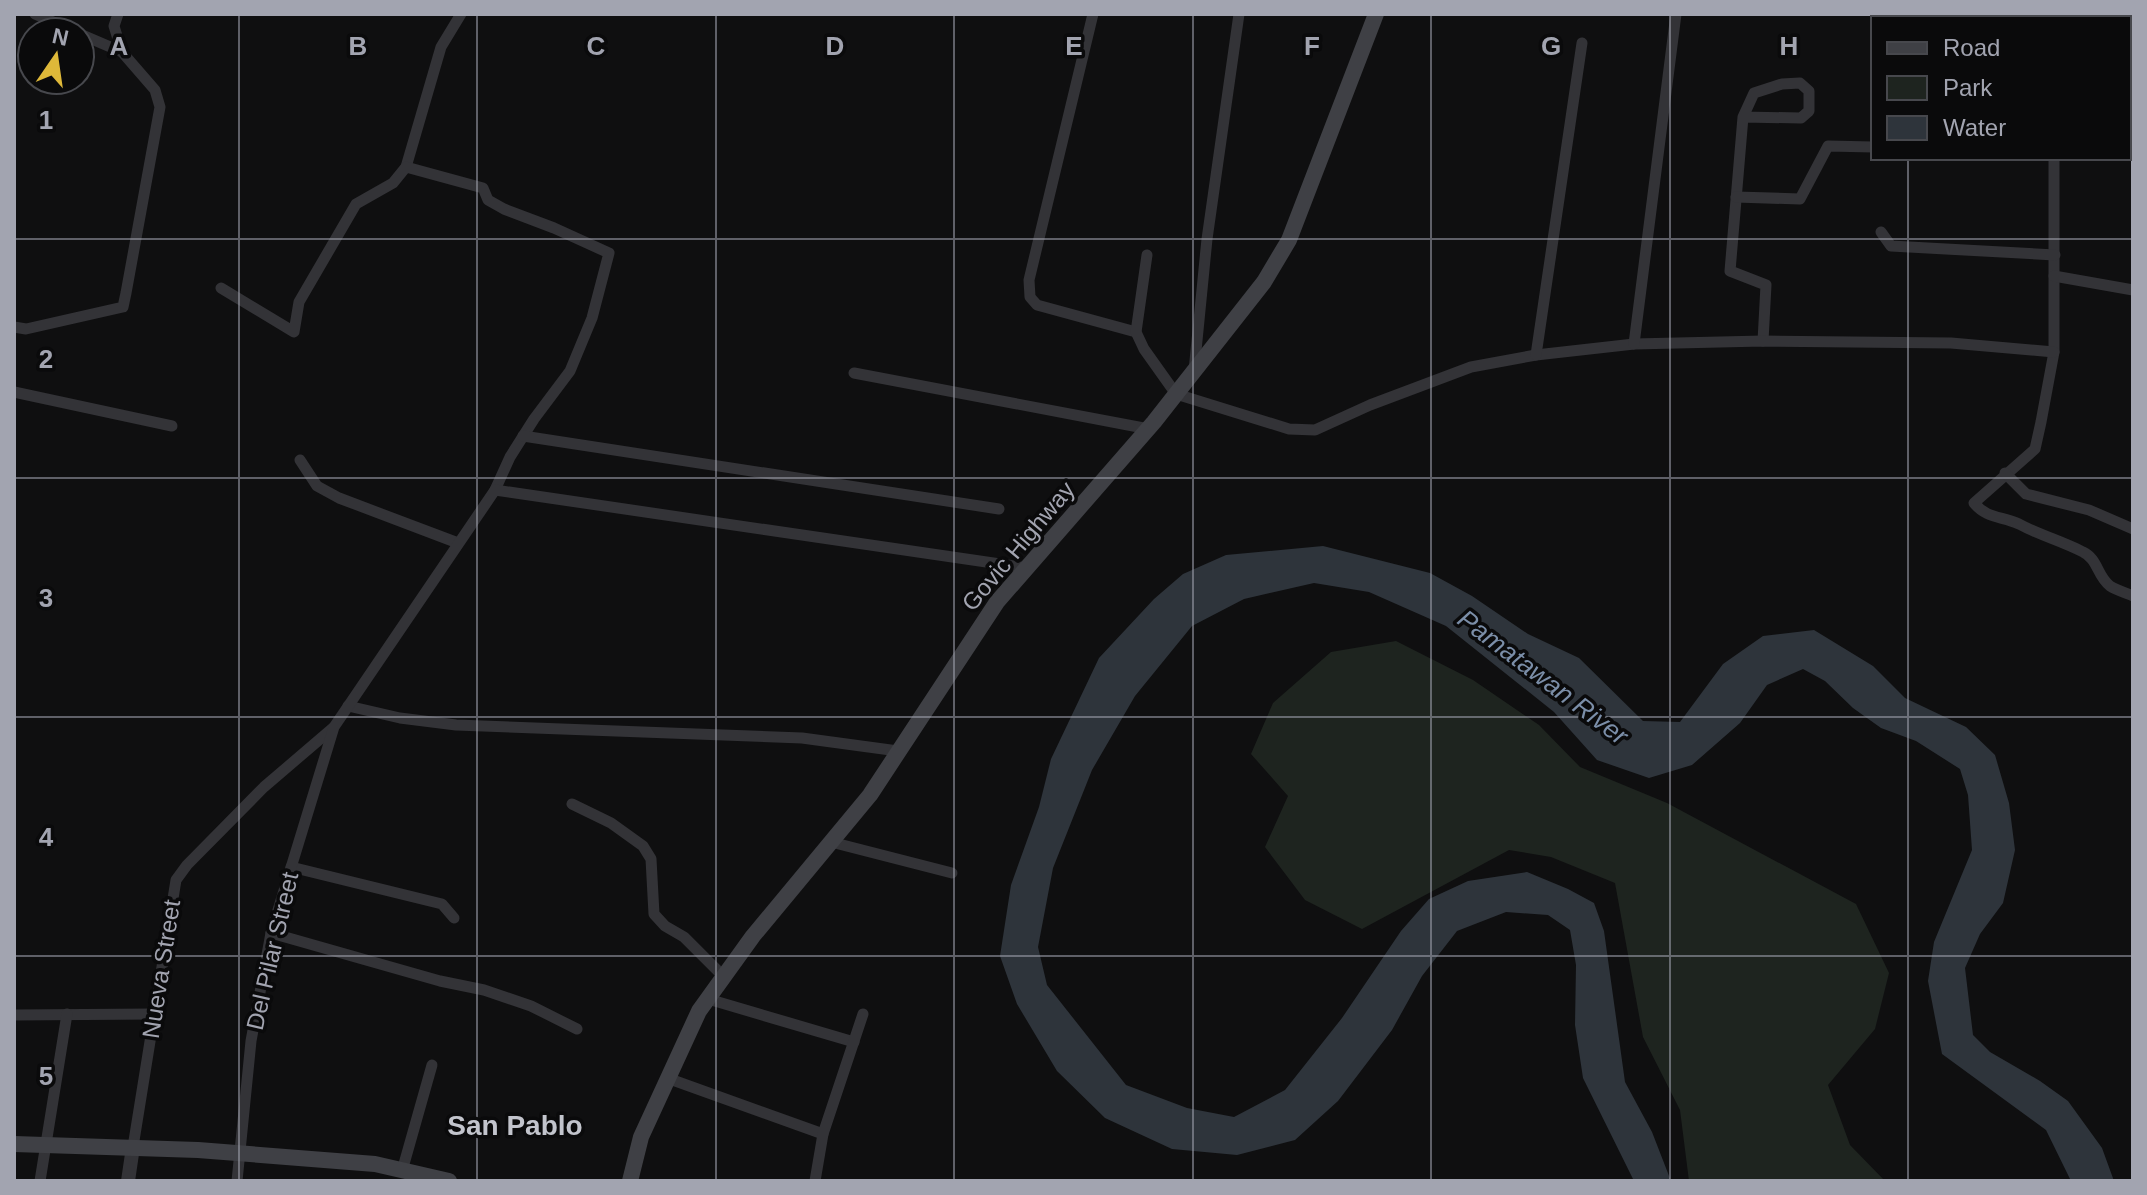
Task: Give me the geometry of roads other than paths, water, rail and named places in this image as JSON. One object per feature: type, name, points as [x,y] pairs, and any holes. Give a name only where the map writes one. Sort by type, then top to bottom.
[{"type":"main road","name":"Govic Highway","points":[[630,1181],[637,1149],[699,1011],[753,936],[870,795],[997,602],[1149,429],[1264,282],[1289,240],[1376,14]]},
{"type":"main road","points":[[14,1144],[198,1150],[375,1164],[449,1181]]},
{"type":"street","points":[[14,327],[26,329],[123,307],[160,107],[155,90],[122,52],[114,26],[118,14]]},
{"type":"street","points":[[221,288],[294,332],[299,302],[356,204],[393,183],[406,167],[441,47],[461,14]]},
{"type":"street","points":[[1093,14],[1029,280],[1030,297],[1037,305],[1136,332]]},
{"type":"street","points":[[1194,373],[1207,239],[1239,14]]},
{"type":"street","points":[[1634,344],[1676,14]]},
{"type":"street","points":[[96,41],[122,52]]},
{"type":"street","points":[[1536,355],[1582,43]]},
{"type":"street","points":[[1743,117],[1801,118],[1809,111],[1809,91],[1800,83],[1782,84],[1754,93],[1743,117],[1730,271],[1766,285],[1763,341]]},
{"type":"street","points":[[1736,197],[1800,199],[1828,146],[1871,147]]},
{"type":"street","points":[[2054,160],[2054,352],[2035,449],[1974,503],[1980,511],[1994,518],[2017,523],[2028,531],[2086,553],[2095,561],[2110,586],[2133,596]]},
{"type":"street","points":[[334,727],[495,490],[523,436],[570,371],[592,318],[609,253],[504,209],[488,200],[483,188],[406,167]]},
{"type":"street","points":[[1881,232],[1891,246],[2055,255]]},
{"type":"street","points":[[1147,255],[1136,332],[1144,349],[1176,394],[1289,429],[1315,430],[1370,405],[1471,367],[1536,355],[1634,344],[1763,341],[1951,343],[2054,352]]},
{"type":"street","points":[[2054,276],[2133,290]]},
{"type":"street","points":[[854,373],[1149,429]]},
{"type":"street","points":[[14,392],[172,426]]},
{"type":"street","points":[[523,436],[999,509]]},
{"type":"street","points":[[300,460],[317,486],[339,498],[458,543]]},
{"type":"street","points":[[2005,473],[2026,494],[2047,502],[2089,510],[2133,529]]},
{"type":"street","points":[[495,490],[1027,568]]},
{"type":"street","points":[[348,706],[400,718],[456,725],[802,738],[898,751]]},
{"type":"street","name":"Del Pilar Street","points":[[237,1181],[251,1041],[271,933],[334,727]]},
{"type":"street","name":"Nueva Street","points":[[128,1181],[176,880],[264,787],[334,727]]},
{"type":"street","points":[[572,804],[611,823],[643,846],[651,859],[654,914],[665,926],[684,937],[724,977]]},
{"type":"street","points":[[831,842],[952,873]]},
{"type":"street","points":[[291,867],[442,904],[454,918]]},
{"type":"street","points":[[271,933],[440,981],[484,990],[531,1006],[577,1029]]},
{"type":"street","points":[[708,999],[854,1042]]},
{"type":"street","points":[[40,1181],[67,1014]]},
{"type":"street","points":[[14,1015],[154,1014]]},
{"type":"street","points":[[815,1181],[823,1134],[863,1014]]},
{"type":"street","points":[[402,1171],[432,1065]]},
{"type":"street","points":[[667,1078],[823,1134]]},
{"type":"water","name":"Pamatawan River","points":[[1323,546],[1430,573],[1472,596],[1528,634],[1579,658],[1643,721],[1680,722],[1723,664],[1763,636],[1814,630],[1873,666],[1905,698],[1966,727],[1995,755],[2009,803],[2015,850],[2003,903],[1980,934],[1965,968],[1973,1035],[1990,1052],[2068,1101],[2102,1148],[2114,1181],[2071,1181],[2046,1130],[1942,1054],[1928,981],[1934,942],[1972,850],[1968,795],[1960,769],[1916,741],[1881,728],[1853,708],[1825,681],[1803,669],[1767,685],[1740,723],[1692,765],[1649,778],[1597,760],[1554,712],[1446,626],[1369,592],[1314,583],[1244,599],[1192,626],[1135,696],[1092,770],[1053,868],[1038,947],[1047,985],[1126,1085],[1187,1108],[1234,1117],[1285,1090],[1342,1018],[1401,931],[1429,899],[1468,881],[1527,872],[1594,903],[1604,931],[1625,1082],[1652,1132],[1671,1181],[1634,1181],[1583,1078],[1575,1025],[1576,965],[1570,930],[1548,915],[1506,912],[1457,931],[1422,976],[1392,1030],[1338,1101],[1295,1140],[1237,1155],[1172,1149],[1105,1118],[1057,1071],[1017,1004],[1000,956],[1011,885],[1039,807],[1051,759],[1099,658],[1154,599],[1183,574],[1226,555]]},
{"type":"district","name":"San Pablo","points":[[515,1125]]}]
